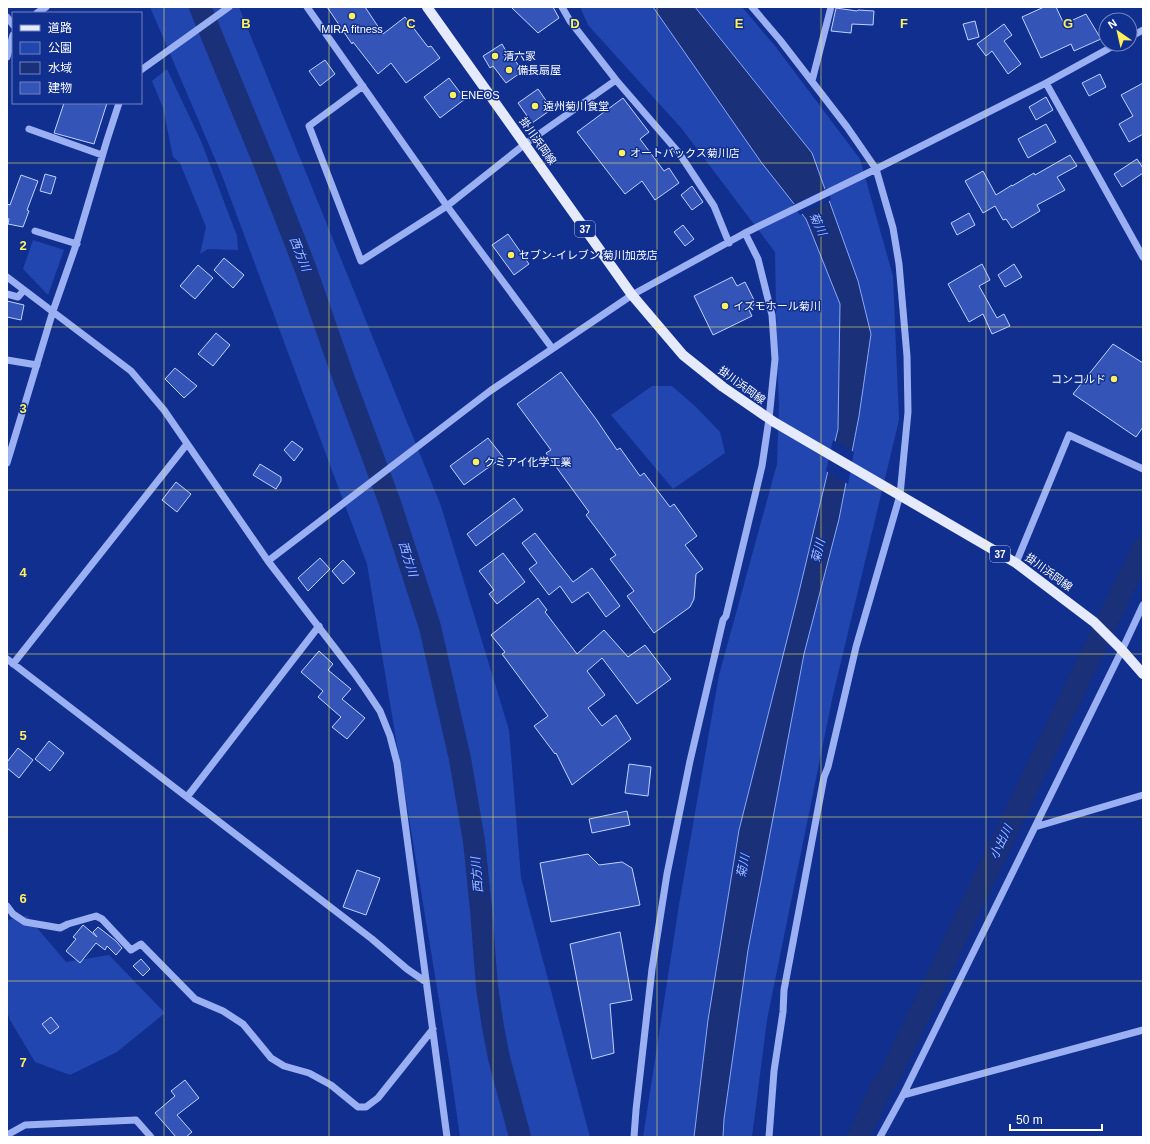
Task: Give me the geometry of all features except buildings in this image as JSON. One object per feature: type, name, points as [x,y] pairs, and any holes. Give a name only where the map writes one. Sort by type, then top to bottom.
[{"type":"main road","name":"掛川浜岡線","points":[[427,7],[632,295],[683,355],[723,387],[772,421],[1016,563],[1094,622],[1143,674]]},
{"type":"street","points":[[142,69],[229,7]]},
{"type":"street","points":[[307,7],[447,206],[552,348]]},
{"type":"street","points":[[562,7],[570,21],[616,80],[680,153],[714,206],[729,243]]},
{"type":"street","points":[[752,7],[847,127],[873,170],[893,228],[899,264],[907,356],[908,412],[900,495],[856,647],[828,767],[824,777],[784,990],[783,1012],[774,1071],[769,1137]]},
{"type":"street","points":[[812,81],[831,7]]},
{"type":"street","points":[[7,57],[12,39]]},
{"type":"street","points":[[268,561],[490,391],[632,295],[745,234],[1046,83],[1102,52]]},
{"type":"street","points":[[363,86],[309,126],[361,261],[447,206],[525,144],[616,80]]},
{"type":"street","points":[[1046,83],[1143,257]]},
{"type":"street","points":[[7,462],[10,439],[37,365],[53,311],[77,244],[102,155],[119,104]]},
{"type":"street","points":[[29,129],[102,155]]},
{"type":"street","points":[[35,231],[77,244]]},
{"type":"street","points":[[634,1137],[652,969],[667,874],[690,761],[772,421],[775,359],[772,316],[758,259],[745,234]]},
{"type":"street","points":[[7,277],[131,371],[164,410],[268,561],[319,626],[380,711],[390,736],[397,763],[447,1137]]},
{"type":"street","points":[[7,294],[18,297],[24,290]]},
{"type":"street","points":[[7,360],[37,365]]},
{"type":"street","points":[[1016,563],[1069,435],[1143,469]]},
{"type":"street","points":[[14,664],[187,444]]},
{"type":"street","points":[[880,1137],[903,1095],[1035,827],[1119,647],[1143,604]]},
{"type":"street","points":[[187,797],[319,626]]},
{"type":"street","points":[[7,659],[426,982]]},
{"type":"street","points":[[1035,827],[1143,795]]},
{"type":"street","points":[[7,906],[13,914],[25,922],[60,928],[68,924],[96,916],[102,919],[131,950],[141,944],[195,999],[223,1011],[243,1024],[271,1058],[284,1066],[309,1073],[331,1085],[358,1107],[366,1107],[378,1098],[433,1030]]},
{"type":"street","points":[[903,1095],[1143,1030]]},
{"type":"street","points":[[7,1135],[25,1125],[136,1120],[152,1137]]},
{"type":"green space","points":[[150,7],[239,7],[441,506],[509,730],[521,878],[590,1137],[460,1137],[450,1067],[367,564],[221,173]]},
{"type":"green space","points":[[580,7],[742,7],[775,46],[860,159],[893,276],[899,420],[833,695],[767,1020],[752,1137],[643,1137],[679,905],[719,675],[777,464],[779,406],[775,252],[682,129],[588,25]]},
{"type":"green space","points":[[167,69],[201,141],[237,236],[238,250],[208,249],[200,254],[206,227],[180,163],[173,157],[163,108],[152,81]]},
{"type":"green space","points":[[33,240],[64,250],[48,295],[23,269]]},
{"type":"green space","points":[[652,386],[672,386],[696,407],[720,432],[725,453],[673,489],[611,415]]},
{"type":"green space","points":[[27,916],[66,962],[109,955],[165,1013],[117,1052],[70,1075],[35,1062],[10,1020],[7,1012],[7,920]]},
{"type":"water","name":"菊川","points":[[653,7],[695,7],[812,153],[858,281],[871,334],[859,416],[839,519],[804,654],[748,950],[724,1119],[723,1137],[694,1137],[708,1020],[739,830],[838,429],[840,304],[806,219],[761,162]]},
{"type":"pier","points":[[827,188],[831,200],[800,215],[792,205]]},
{"type":"pier","points":[[833,440],[854,452],[848,484],[826,471]]},
{"type":"waterway","name":"西方川","points":[[200,7],[305,267],[345,382],[390,503],[430,627],[460,759],[474,841],[487,987],[493,1027],[499,1058],[520,1137]]},
{"type":"waterway","name":"小出川","points":[[858,1137],[882,1086],[887,1081],[1143,548]]},
{"type":"place","name":"MIRA fitness","points":[[352,16]]},
{"type":"place","name":"清六家","points":[[495,56]]},
{"type":"place","name":"備長扇屋","points":[[509,70]]},
{"type":"place","name":"ENEOS","points":[[453,95]]},
{"type":"place","name":"遠州菊川食堂","points":[[535,106]]},
{"type":"place","name":"オートバックス菊川店","points":[[622,153]]},
{"type":"place","name":"セブン-イレブン 菊川加茂店","points":[[511,255]]},
{"type":"place","name":"イズモホール菊川","points":[[725,306]]},
{"type":"place","name":"コンコルド","points":[[1114,379]]},
{"type":"place","name":"クミアイ化学工業","points":[[476,462]]}]
